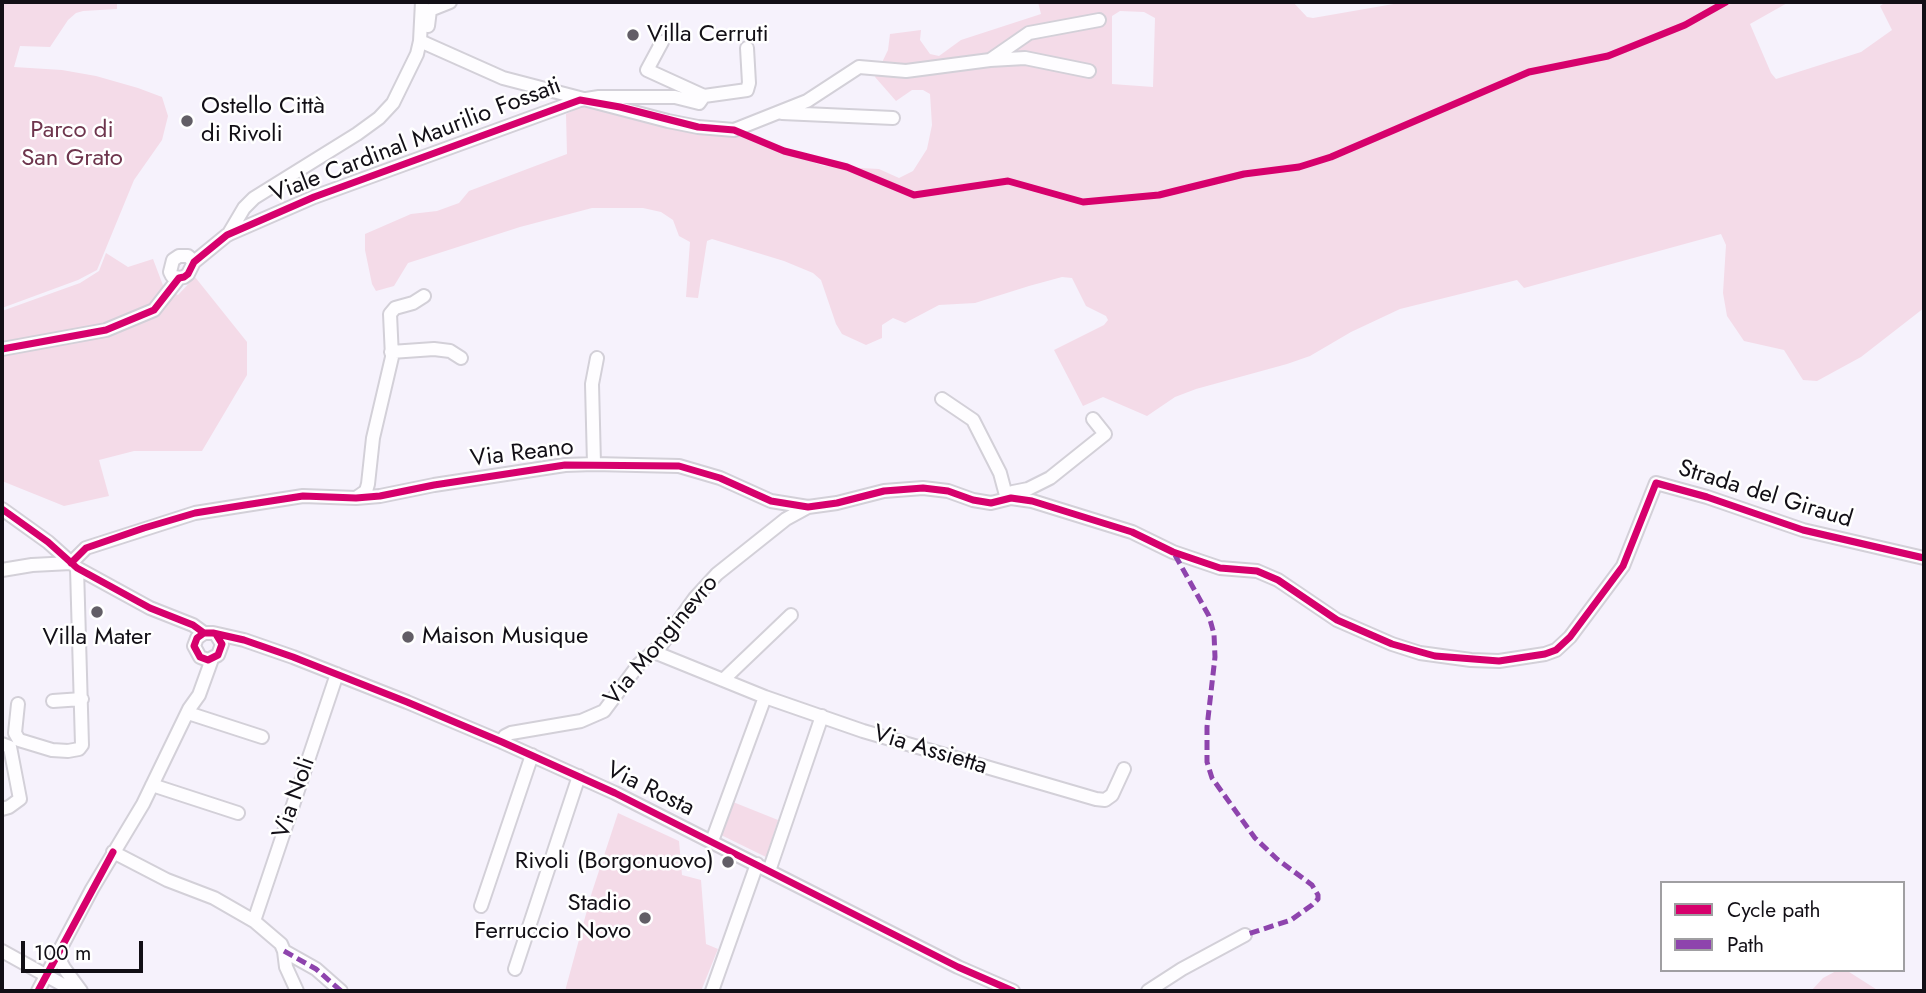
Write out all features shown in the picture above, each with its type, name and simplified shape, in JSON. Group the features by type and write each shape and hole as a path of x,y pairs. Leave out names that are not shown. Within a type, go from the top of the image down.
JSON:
{"street":[{"path":"194,262 188,256 179,256 173,260 170,272 179,278 188,274 194,262 228,235 244,208 254,198 379,118 393,103 420,41 422,2"},
{"path":"420,41 427,33 430,10 450,2"},
{"path":"990,60 1029,33 1099,20"},
{"path":"420,41 503,78 580,100 698,127 734,130 807,101 859,67 906,71 1025,58 1089,71"},
{"path":"662,42 647,70 704,96 747,90 747,48"},
{"path":"580,100 599,97 675,97 699,103 704,96"},
{"name":"Viale Cardinal Maurilio Fossati","path":"228,235 357,181 580,100"},
{"path":"777,113 893,118"},
{"path":"254,198 266,218"},
{"path":"2,349 106,330 154,310 179,278"},
{"path":"356,498 366,491 368,484 373,438 391,352 390,314 396,308 424,296"},
{"path":"391,352 434,349 450,351 461,358"},
{"name":"Via Reano","path":"594,464 592,384 597,358"},
{"path":"942,399 973,420 1000,472 1009,499"},
{"name":"Via Reano","path":"2,570 76,561 86,548 195,513 303,496 380,496 434,485 594,464 678,466 720,478 771,501 808,507 884,491 923,488 948,491 991,503 1009,499 1013,492 1028,489 1050,478 1105,434 1093,419"},
{"name":"Strada del Giraud","path":"1009,499 1032,501 1132,532 1173,552 1220,568 1257,571 1278,580 1336,620 1375,638 1420,653 1471,660 1499,661 1545,654 1556,650 1570,637 1623,566 1656,483 1717,500 1803,530 1924,558"},
{"name":"Via Monginevro","path":"502,742 505,736 511,733 597,716 609,705 639,664 662,644 695,598 717,575 778,525 808,507"},
{"path":"2,509 76,561 89,575 163,614 198,627 219,642 218,655 212,659 203,659 197,654"},
{"path":"18,704 16,737 52,750 68,751 79,749 82,745 76,561"},
{"path":"723,680 791,615"},
{"path":"189,711 190,696 197,674 195,642 204,633"},
{"name":"Via Rosta","path":"219,642 260,646 337,674 532,755 712,841 958,967 1013,991"},
{"name":"Via Assietta","path":"653,652 822,716 931,752 1096,799 1105,800 1112,795 1124,769"},
{"path":"38,991 152,785 199,695 212,659"},
{"name":"Via Noli","path":"254,921 337,674"},
{"path":"712,841 765,696"},
{"path":"53,701 82,699"},
{"path":"189,711 262,737"},
{"path":"769,871 822,716"},
{"path":"2,809 20,799 6,745"},
{"path":"481,906 532,755"},
{"path":"515,969 579,776"},
{"path":"152,785 238,813"},
{"path":"113,852 167,880 214,898 254,921 281,944 286,967 297,991"},
{"path":"712,991 757,864"},
{"path":"1148,991 1245,935"},
{"path":"2,951 74,991"},
{"path":"284,951 316,969 341,991"},
{"path":"57,955 81,991"}],"green space":[{"name":"Parco di San Grato","path":"2,2 117,2 117,9 76,13 68,20 50,47 20,46 14,67 62,70 138,88 162,97 168,116 162,140 134,180 97,270 78,280 2,308"},
{"path":"1038,2 1293,2 1307,17 1313,18 1405,2 1789,2 1750,24 1776,79 1861,52 1892,30 1880,6 1886,2 1924,2 1924,308 1861,357 1817,381 1803,380 1784,350 1744,341 1727,316 1723,293 1726,245 1721,234 1524,288 1517,280 1400,309 1351,332 1310,356 1196,389 1175,397 1147,416 1103,397 1083,406 1054,350 1104,325 1108,320 1106,316 1086,306 1072,278 1062,277 975,303 939,305 905,323 893,318 882,325 882,338 866,345 842,334 821,280 813,273 784,261 712,239 707,241 698,298 686,297 690,242 679,236 673,220 661,212 643,208 592,208 520,227 408,263 394,286 376,291 372,284 365,250 365,234 411,214 437,211 459,203 469,191 567,154 566,114 581,107 595,107 731,133 824,166 879,169 899,178 913,171 927,149 932,125 930,94 923,90 912,90 896,101 875,77 888,50 890,34 921,30 920,40 930,54 939,56 961,40 1041,14","holes":["1120,11 1144,12 1155,18 1153,87 1112,84 1112,16"]},
{"path":"106,253 128,267 153,259 164,288 178,295 195,277 247,342 247,375 202,451 134,451 99,460 109,496 64,506 2,481 2,311 80,283 99,271"},
{"path":"733,802 778,820 766,857 719,834"},
{"name":"Stadio Ferruccio Novo","path":"618,813 679,841 682,875 701,880 706,944 718,949 701,991 565,991 592,892"},
{"path":"1834,972 1849,972 1879,991 1811,991 1823,978"}],"marked path":[{"path":"1175,555 1209,616 1214,634 1215,657 1207,727 1207,762 1212,778 1255,838 1277,859 1312,885 1318,895 1312,905 1291,920 1245,935"},
{"path":"284,951 316,969 341,991"}],"cycle path":[{"path":"2,349 106,330 154,310 179,278 188,274 194,262 227,235 314,197 580,100 698,127 734,130 784,151 847,167 914,195 1008,181 1083,202 1159,195 1244,174 1299,167 1331,157 1529,72 1608,56 1685,25 1726,2"},
{"path":"71,563 86,548 144,528 195,513 245,505 303,496 380,496 565,465 679,466 720,478 771,501 808,507 884,491 923,488 948,491 991,503 1011,498 1032,501 1132,532 1173,552 1220,568 1257,571 1278,580 1337,620 1392,644 1435,656 1499,661 1545,654 1556,650 1570,637 1623,566 1656,483 1707,497 1803,530 1924,558"},
{"path":"2,509 48,542 77,568 150,608 193,625 204,633"},
{"path":"217,636 222,644 218,655 208,660 200,657 194,646 197,638 204,633 213,633 244,640 293,657 407,702 615,793 958,967 1013,991"},
{"path":"38,991 113,852"}],"place":[{"name":"Villa Cerruti","path":"633,35"},
{"name":"Ostello Città di Rivoli","path":"187,121"},
{"name":"Villa Mater","path":"97,612"},
{"name":"Maison Musique","path":"408,637"},
{"name":"Rivoli (Borgonuovo)","path":"728,862"},
{"name":"Stadio Ferruccio Novo","path":"645,918"}]}
